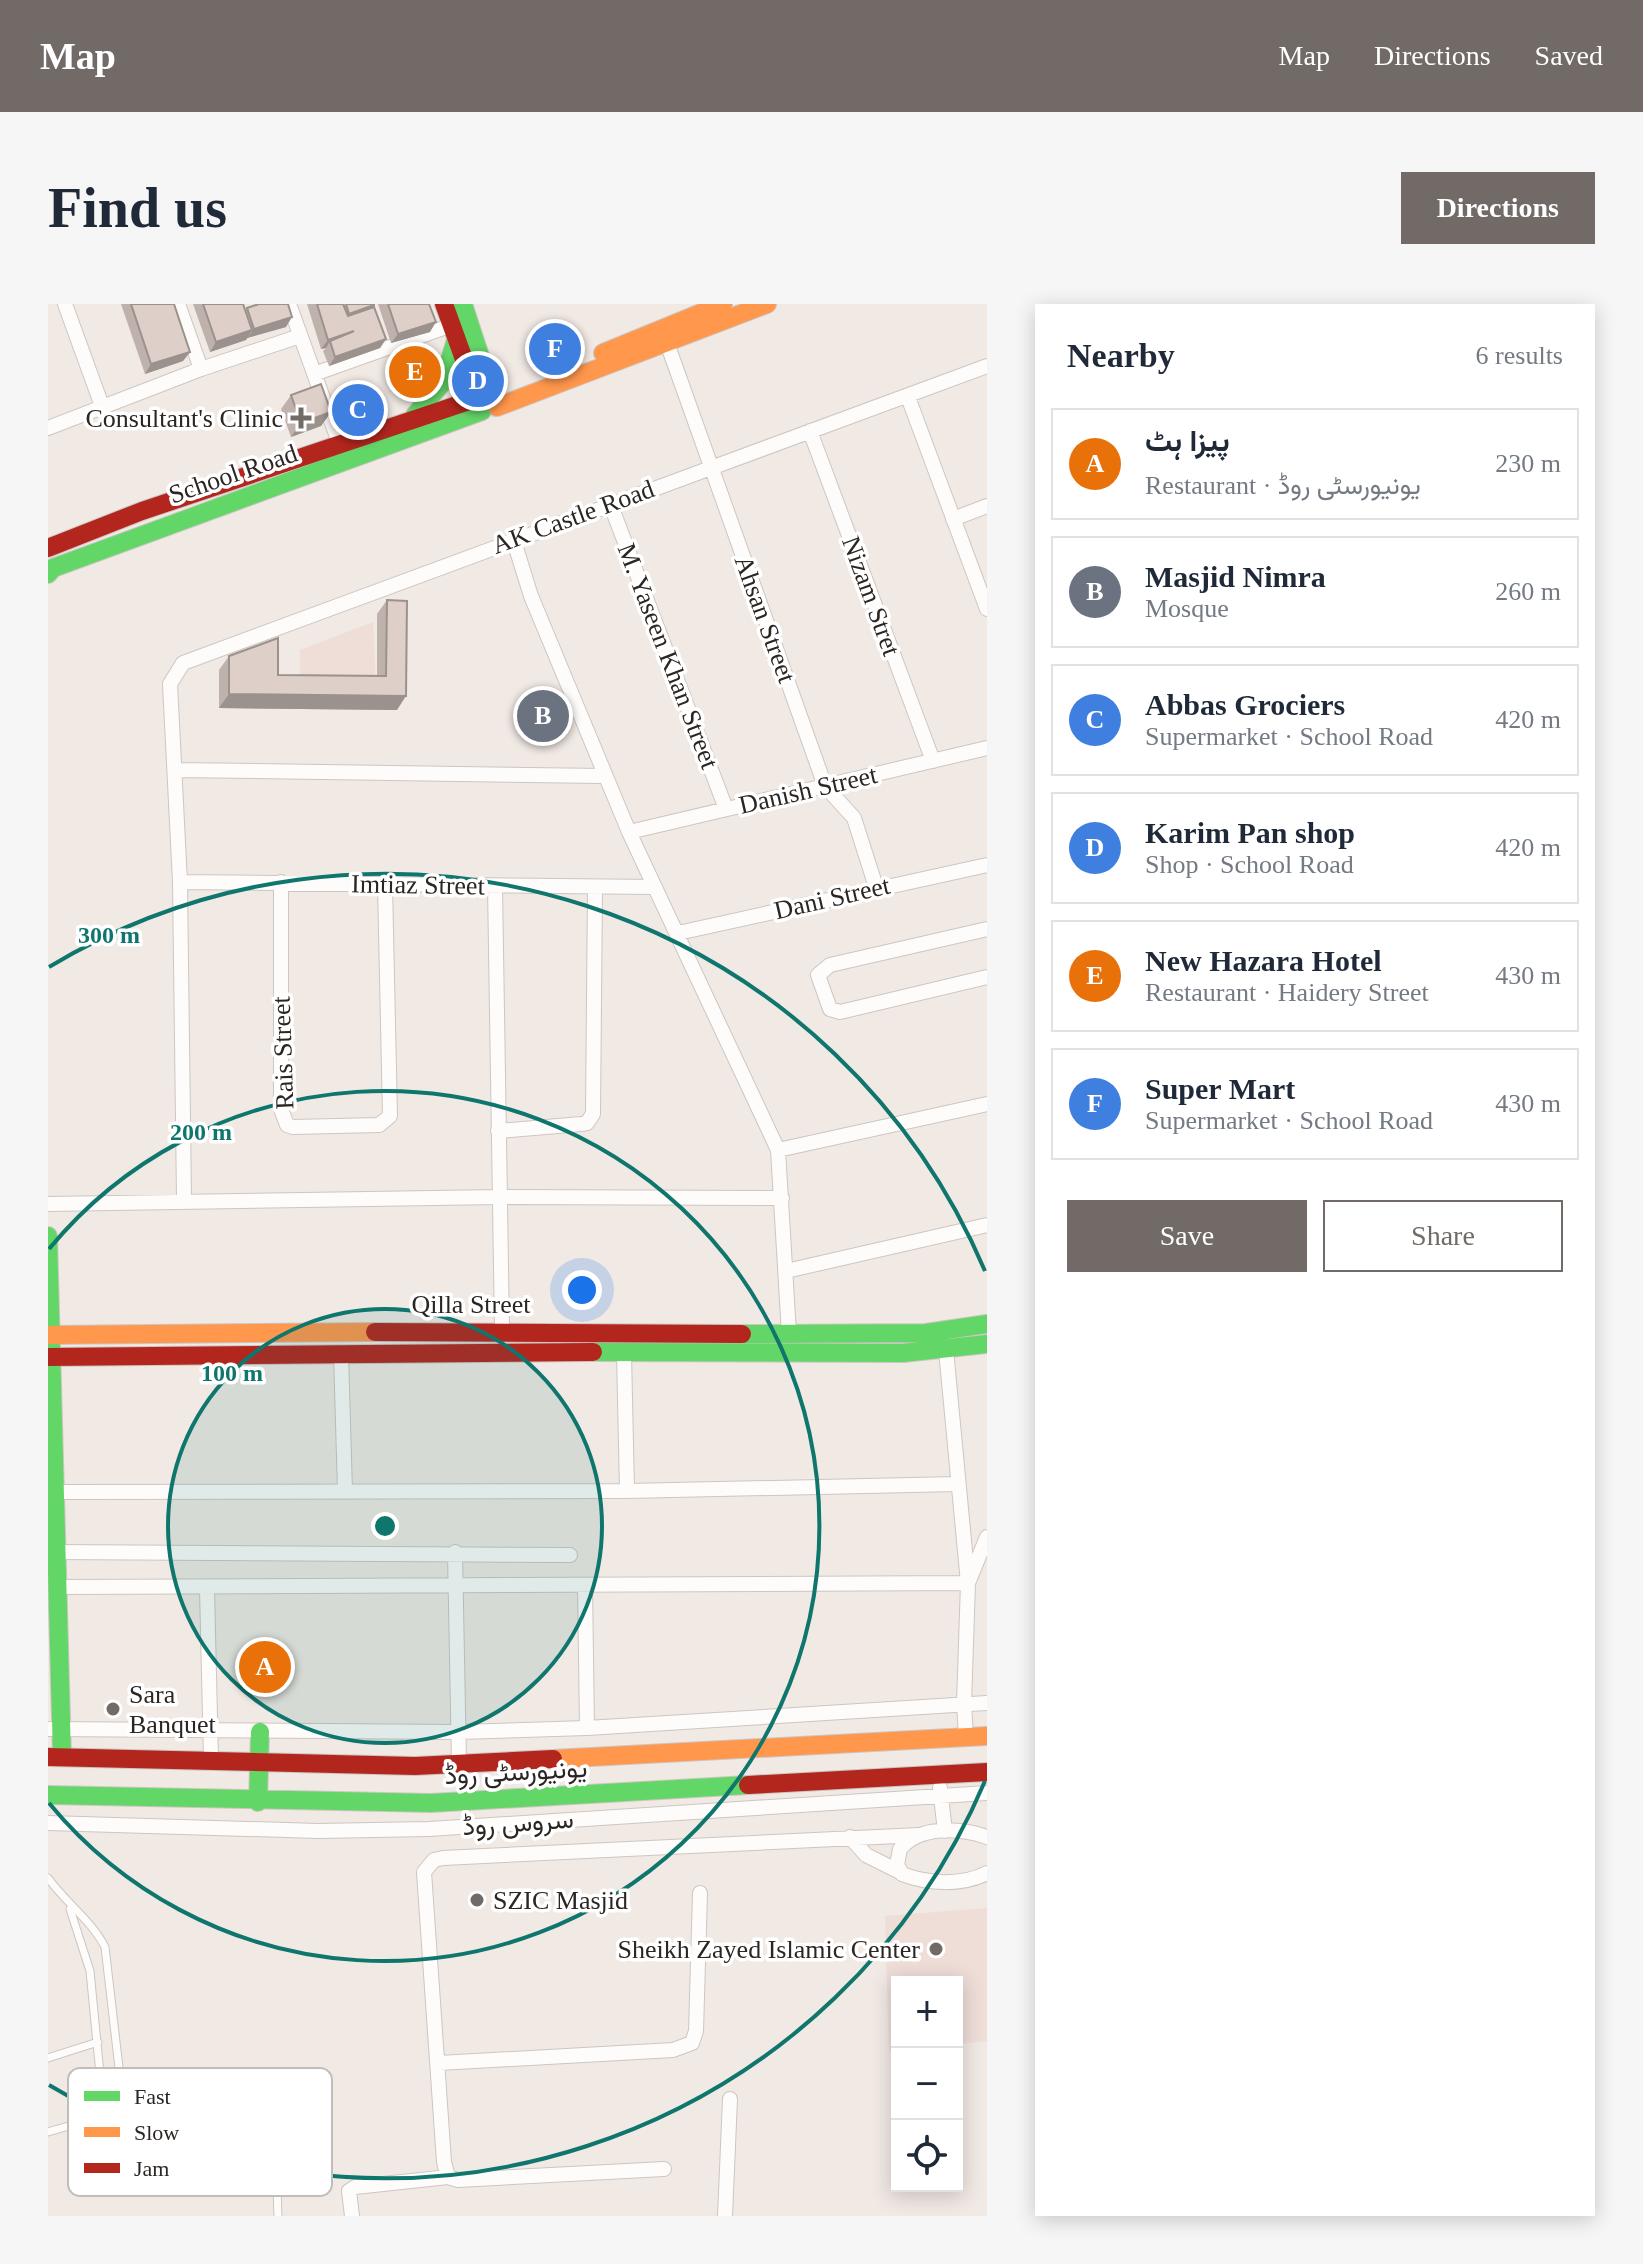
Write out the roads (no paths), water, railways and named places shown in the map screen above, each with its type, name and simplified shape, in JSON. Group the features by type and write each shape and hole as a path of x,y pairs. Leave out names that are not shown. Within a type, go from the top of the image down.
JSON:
{"street":[{"path":"65,304 102,406"},
{"path":"178,304 201,369"},
{"path":"289,304 340,445"},
{"path":"444,304 454,332 489,401"},
{"path":"463,304 489,401"},
{"name":"School Road","path":"48,574 53,568 147,532 388,448 489,401 723,304"},
{"name":"School Road","path":"48,548 142,511 409,420 489,401 667,343 767,304"},
{"path":"314,374 383,340 454,332"},
{"path":"409,420 428,405 443,385 452,363 454,332"},
{"path":"48,428 201,369 300,336"},
{"name":"Ahsan Street","path":"667,343 825,786 854,818 876,887"},
{"name":"AK Castle Road","path":"176,770 170,684 183,663 196,656 987,366"},
{"path":"908,397 987,609"},
{"path":"381,430 388,448"},
{"name":"Nizam Stret","path":"810,431 933,761"},
{"name":"M. Yaseen Khan Street","path":"610,503 726,809"},
{"path":"953,519 987,506"},
{"path":"513,538 531,596 629,832 778,1150 789,1334"},
{"name":"Danish Street","path":"629,832 987,748"},
{"path":"184,1200 176,770 605,776"},
{"name":"Dani Street","path":"678,933 987,865"},
{"name":"Imtiaz Street","path":"180,882 655,887"},
{"name":"Rais Street","path":"281,882 281,1109 287,1125 293,1127 379,1125 390,1116 385,885"},
{"path":"495,886 502,1330"},
{"path":"498,1131 587,1123 593,1114 595,887"},
{"path":"987,929 830,965 818,975 830,1009 840,1012 987,977"},
{"path":"778,1150 987,1104"},
{"path":"48,1204 499,1197 782,1198"},
{"path":"786,1271 987,1225"},
{"path":"48,1236 56,1492 52,1552 59,1587 55,1757"},
{"name":"Qilla Street","path":"50,1335 502,1330 926,1333 987,1324"},
{"name":"Qilla Street","path":"50,1357 946,1350 987,1344"},
{"path":"946,1350 968,1583 964,1704 966,1737"},
{"path":"341,1353 345,1492"},
{"path":"624,1353 627,1491"},
{"path":"56,1492 627,1491 958,1484"},
{"path":"968,1583 987,1537"},
{"path":"52,1552 570,1555"},
{"path":"455,1552 459,1764"},
{"path":"59,1587 207,1589 968,1583"},
{"path":"585,1586 587,1728"},
{"path":"207,1589 211,1760"},
{"path":"55,1729 458,1732 587,1728 987,1703"},
{"path":"257,1829 260,1732"},
{"name":"یونیورسٹی روڈ","path":"55,1757 459,1764 987,1736"},
{"name":"یونیورسٹی روڈ","path":"48,1795 258,1802 431,1803 987,1772"},
{"path":"939,1775 945,1831"},
{"name":"سروس روڈ","path":"48,1823 257,1829 429,1829 987,1793"},
{"path":"448,2177 444,2162 424,1872 434,1860 919,1835 945,1831 987,1837"},
{"path":"898,1871 900,1849 919,1835"},
{"path":"850,1837 876,1862 933,1882 966,1880 987,1873"},
{"path":"439,2063 673,2050 692,2043 696,2031 700,1893"},
{"path":"725,2216 730,2099"},
{"path":"352,2216 349,2191 355,2187 448,2177 458,2180 664,2169"}],"lane":[{"path":"48,1878 70,1907 95,1927 105,1947 117,2068"},
{"path":"70,1907 86,1951 100,2068"},
{"path":"48,2058 98,2042"},
{"path":"48,2132 68,2126"},
{"path":"276,2196 278,2216"}],"place":[{"name":"Super Mart","path":"555,349"},
{"name":"New Hazara Hotel","path":"415,372"},
{"name":"Karim Pan shop","path":"478,381"},
{"name":"Abbas Grociers","path":"358,410"},
{"name":"Consultant's Clinic","path":"301,418"},
{"name":"Masjid Nimra","path":"543,716"},
{"name":"پیزا ہٹ","path":"265,1667"},
{"name":"Sara Banquet","path":"113,1709"},
{"name":"SZIC Masjid","path":"477,1900"},
{"name":"Sheikh Zayed Islamic Center","path":"936,1949"}]}
